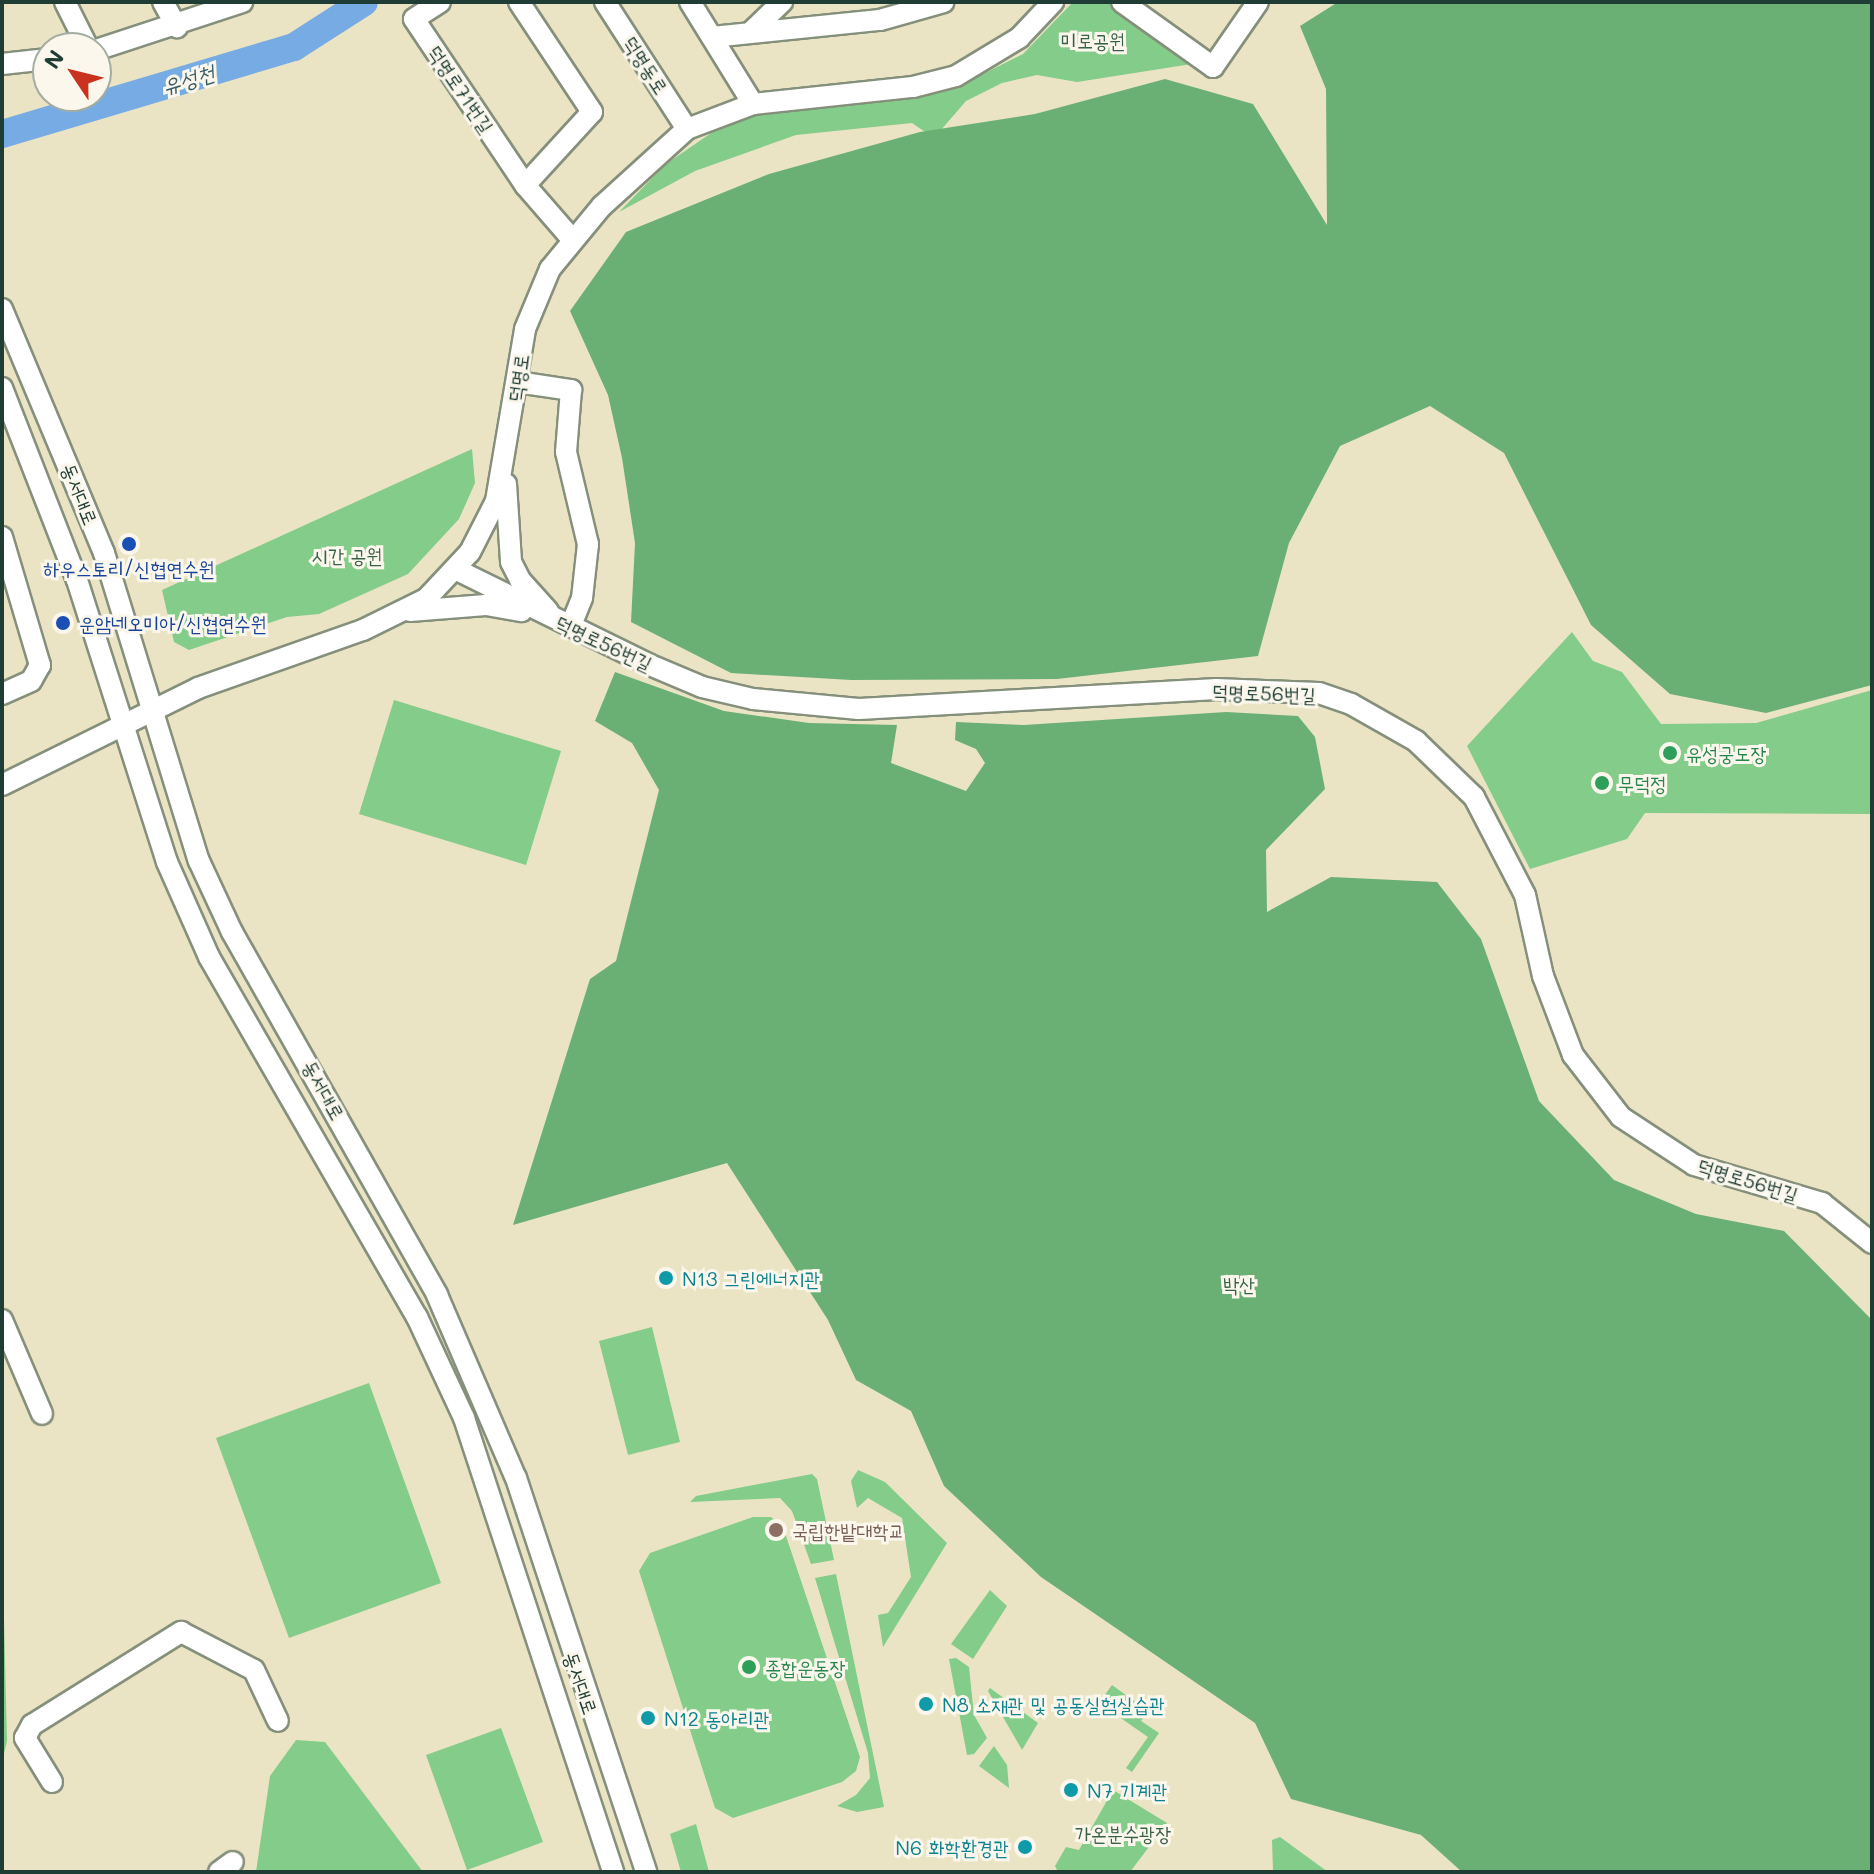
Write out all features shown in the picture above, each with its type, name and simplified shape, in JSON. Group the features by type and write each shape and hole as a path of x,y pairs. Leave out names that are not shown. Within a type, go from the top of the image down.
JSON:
{"street":[{"path":"65,2 80,32"},
{"path":"163,2 177,27"},
{"path":"112,45 177,27 242,2"},
{"name":"덕명로71번길","path":"440,2 414,19 525,185 571,238"},
{"path":"519,2 592,112 525,185"},
{"name":"덕명동로","path":"605,2 687,129"},
{"path":"690,2 753,104"},
{"path":"750,33 782,2"},
{"path":"712,37 880,20 944,2"},
{"name":"덕명로","path":"2,785 198,688 408,611 455,569 484,528 505,470 517,382 535,298 571,238 687,129 753,104 913,87 956,76 1019,38 1053,2"},
{"path":"1135,6 1213,67 1258,2"},
{"path":"2,64 32,61"},
{"name":"동서대로","path":"2,309 104,553 180,809 232,932 437,1295 516,1478 646,1872"},
{"path":"517,382 571,390 566,452 588,544 582,598 565,625"},
{"name":"동서대로","path":"4,396 77,580 167,862 209,957 409,1303 464,1418 613,1872"},
{"path":"505,470 511,562 526,587 565,625"},
{"path":"2,537 40,665 31,681 2,694"},
{"name":"덕명로56번길","path":"455,569 565,625 702,687 812,707 1024,703 1216,689 1319,693 1351,704 1416,741 1474,797 1525,895 1543,976 1573,1055 1621,1117 1694,1165 1822,1203 1872,1243"},
{"path":"408,611 486,605 565,625"},
{"path":"2,1320 42,1414"},
{"path":"52,1782 25,1738 32,1725 181,1632 254,1670 278,1721"}],"green space":[{"name":"미로공원","path":"1073,2 1109,2 1198,63 1077,82 1037,75 1002,83 966,101 934,138 912,123 796,135 695,171 619,212 666,164 720,127 757,115 953,89 1023,54"},
{"path":"1338,2 1872,2 1872,685 1766,713 1670,694 1591,625 1504,453 1430,406 1340,446 1289,543 1258,656 1057,679 851,680 731,673 631,622 635,543 622,458 608,395 570,311 626,232 769,174 920,132 1035,114 1165,79 1253,104 1327,225 1326,89 1300,26"},
{"name":"시간 공원","path":"472,449 475,483 459,519 408,574 319,614 287,617 189,650 174,642 162,590"},
{"name":"유성궁도장","path":"1572,632 1593,661 1622,672 1661,724 1756,723 1872,690 1872,814 1645,813 1627,839 1530,869 1467,746"},
{"name":"박산","path":"615,672 724,711 809,723 897,725 891,763 966,791 985,763 976,749 955,740 956,722 1024,725 1226,712 1298,716 1315,737 1325,789 1266,850 1267,912 1331,877 1437,882 1481,939 1539,1101 1614,1180 1696,1214 1784,1231 1872,1320 1872,1872 1462,1872 1421,1835 1291,1799 1255,1723 1041,1577 944,1486 911,1411 856,1380 828,1320 727,1163 513,1225 590,979 616,961 659,790 632,743 595,721"},
{"path":"394,700 561,751 526,865 359,814"},
{"path":"652,1327 680,1442 628,1455 599,1341"},
{"path":"369,1383 441,1583 289,1638 216,1438"},
{"path":"858,1470 885,1482 947,1543 883,1647 878,1615 888,1613 911,1577 902,1518 868,1498 857,1508 851,1481"},
{"path":"812,1474 817,1479 834,1560 811,1564 792,1511 780,1498 690,1502 696,1496"},
{"name":"종합운동장","path":"753,1517 771,1517 783,1527 860,1757 856,1771 842,1782 733,1818 715,1808 639,1571 650,1553"},
{"path":"2,1536 7,1741 2,1762"},
{"path":"836,1574 884,1807 857,1812 837,1806 856,1795 870,1778 868,1753 815,1578"},
{"path":"990,1590 1007,1606 973,1659 951,1644"},
{"path":"956,1658 969,1667 974,1715 987,1738 974,1754 967,1755 949,1659"},
{"path":"1112,1685 1148,1711 1141,1721 1159,1733 1132,1772 1126,1768 1148,1737 1099,1703"},
{"path":"990,1688 1038,1723 1022,1750 988,1691"},
{"path":"501,1728 543,1842 467,1870 426,1755"},
{"path":"296,1740 325,1742 423,1872 256,1872 270,1776"},
{"path":"994,1746 1007,1765 1009,1788 979,1766"},
{"name":"가온분수광장","path":"1113,1790 1167,1823 1130,1872 1058,1872 1055,1866 1066,1847 1079,1850"},
{"path":"696,1824 709,1872 681,1872 670,1834"},
{"path":"1280,1837 1328,1872 1273,1872 1272,1840"}],"waterway":[{"name":"유성천","path":"2,134 294,47 364,2"}],"place":[{"name":"하우스토리/신협연수원","path":"129,544"},
{"name":"운암네오미아/신협연수원","path":"63,623"},
{"name":"유성궁도장","path":"1670,753"},
{"name":"무덕정","path":"1602,783"},
{"name":"N13 그린에너지관","path":"666,1278"},
{"name":"국립한밭대학교","path":"776,1530"},
{"name":"종합운동장","path":"749,1667"},
{"name":"N8 소재관 및 공동실험실습관","path":"926,1704"},
{"name":"N12 동아리관","path":"648,1718"},
{"name":"N7 기계관","path":"1071,1790"},
{"name":"N6 화학환경관","path":"1025,1847"}]}
